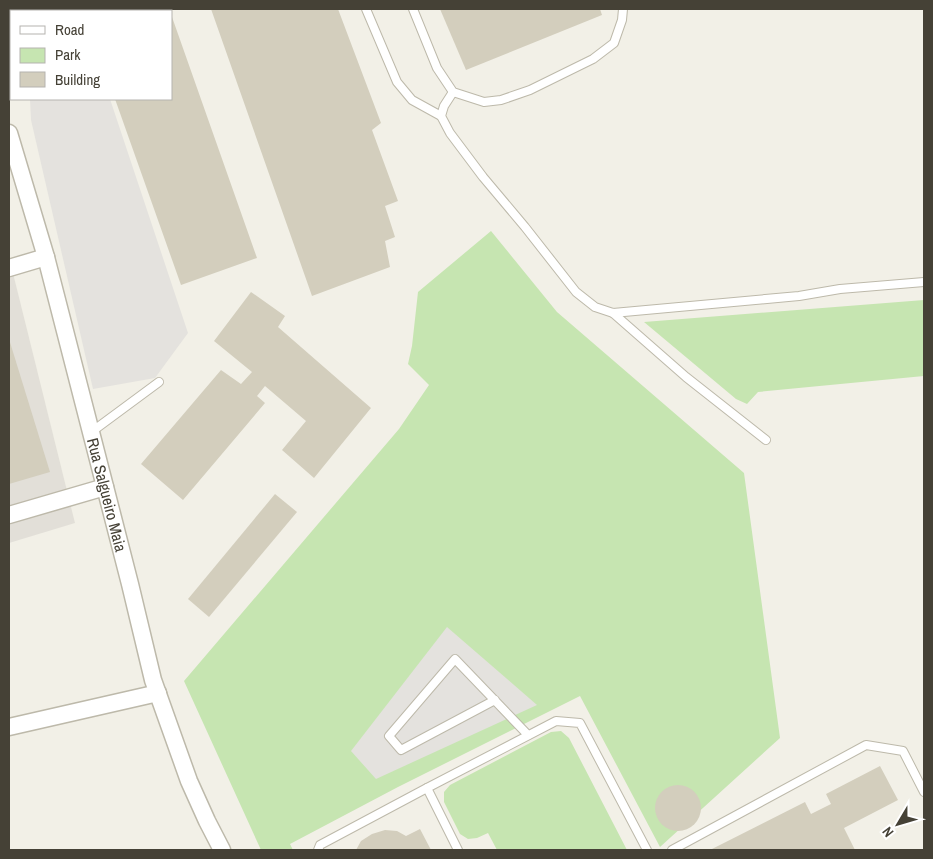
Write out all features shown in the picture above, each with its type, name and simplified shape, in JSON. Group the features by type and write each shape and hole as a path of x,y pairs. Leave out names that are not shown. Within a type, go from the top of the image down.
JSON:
{"street":[{"name":"Rua Salgueiro Maia","path":"9,133 46,257 153,680 189,781 222,850"},
{"path":"9,268 46,257"},
{"path":"9,515 105,487"},
{"path":"9,727 158,693"}],"lane":[{"path":"366,9 398,82 412,100 441,116 450,133 483,177 576,292 595,307 614,313 924,282"},
{"path":"413,9 438,68 453,92 484,102 501,100 530,90 593,59 614,43 622,20 623,9"},
{"path":"441,116 444,106 453,92"},
{"path":"614,313 686,377 766,440"},
{"path":"90,432 159,382"},
{"path":"495,700 401,750 389,736 455,659 495,700 528,735"},
{"path":"318,850 320,845 556,721 580,723 647,850"},
{"path":"672,850 866,746 903,751 924,792"},
{"path":"427,788 458,850"}],"shaded area":[{"path":"30,100 110,100 188,333 155,378 93,389 31,120"},
{"path":"9,257 75,523 9,543"},
{"path":"447,627 537,705 376,779 351,751"}],"green space":[{"path":"491,231 557,312 744,473 780,738 660,847 580,696 398,787 290,844 293,850 261,850 184,681 399,429 429,385 408,364 418,292"},
{"path":"924,300 924,376 758,392 747,404 736,399 644,322"},
{"path":"561,731 569,738 627,850 497,850 488,833 477,838 468,839 460,834 444,802 444,792 450,785 551,732"}],"building":[{"path":"83,9 169,9 169,10"},
{"path":"211,9 338,9 381,123 372,130 398,201 385,206 395,237 385,241 390,267 312,296"},
{"path":"440,9 600,9 602,15 466,70"},
{"path":"172,17 257,258 181,285 115,100 172,100"},
{"path":"251,292 285,316 278,327 371,408 314,478 282,450 306,421 265,386 257,396 265,403 183,500 141,464 221,370 241,384 252,372 214,341"},
{"path":"9,339 50,472 9,484"},
{"path":"275,494 297,512 209,617 188,599"},
{"path":"880,766 898,800 844,828 855,850 710,850 805,802 811,814 831,804 826,794"},
{"path":"678,785 691,789 697,795 701,808 697,821 691,827 678,831 665,827 659,821 655,808 659,795 665,789"},
{"path":"420,829 431,850 356,850 361,841 372,834 385,830 397,831 406,836"}]}
